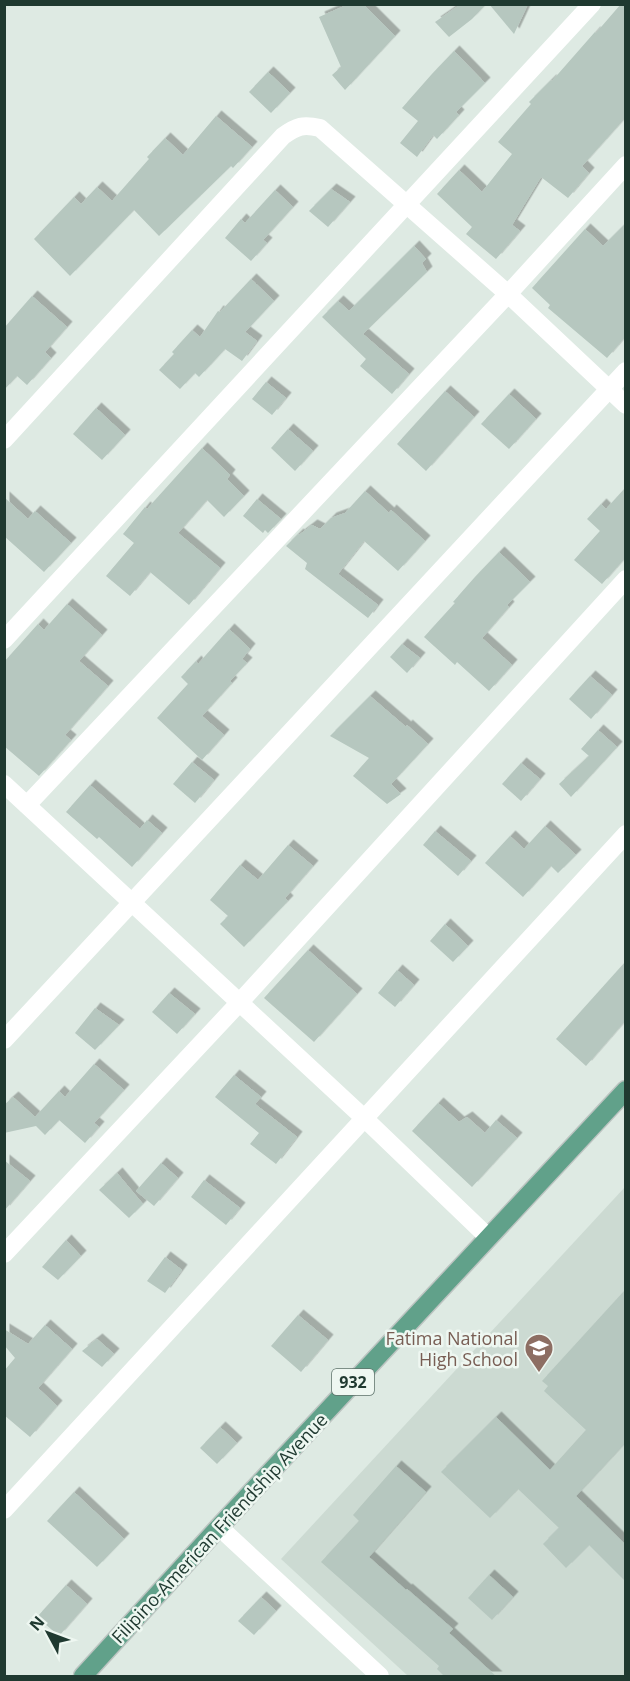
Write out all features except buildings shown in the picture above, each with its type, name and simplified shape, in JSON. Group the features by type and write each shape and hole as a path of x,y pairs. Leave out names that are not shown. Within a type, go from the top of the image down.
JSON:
{"main road":[{"name":"Filipino-American Friendship Avenue","path":"83,1677 219,1527 626,1089"}],"street":[{"path":"4,640 592,4"},
{"path":"4,440 283,136 294,128 307,125 320,128 508,294 626,405"},
{"path":"27,805 508,294 626,165"},
{"path":"8,1028 131,902 626,371"},
{"path":"4,1254 240,1002 626,579"},
{"path":"4,784 364,1118 488,1237"},
{"path":"4,1510 626,834"},
{"path":"219,1527 380,1677"}],"shaded area":[{"name":"Fatima National High School","path":"625,1187 625,1676 408,1676 281,1559"}],"place":[{"name":"Fatima National High School","path":"539,1374"}]}
